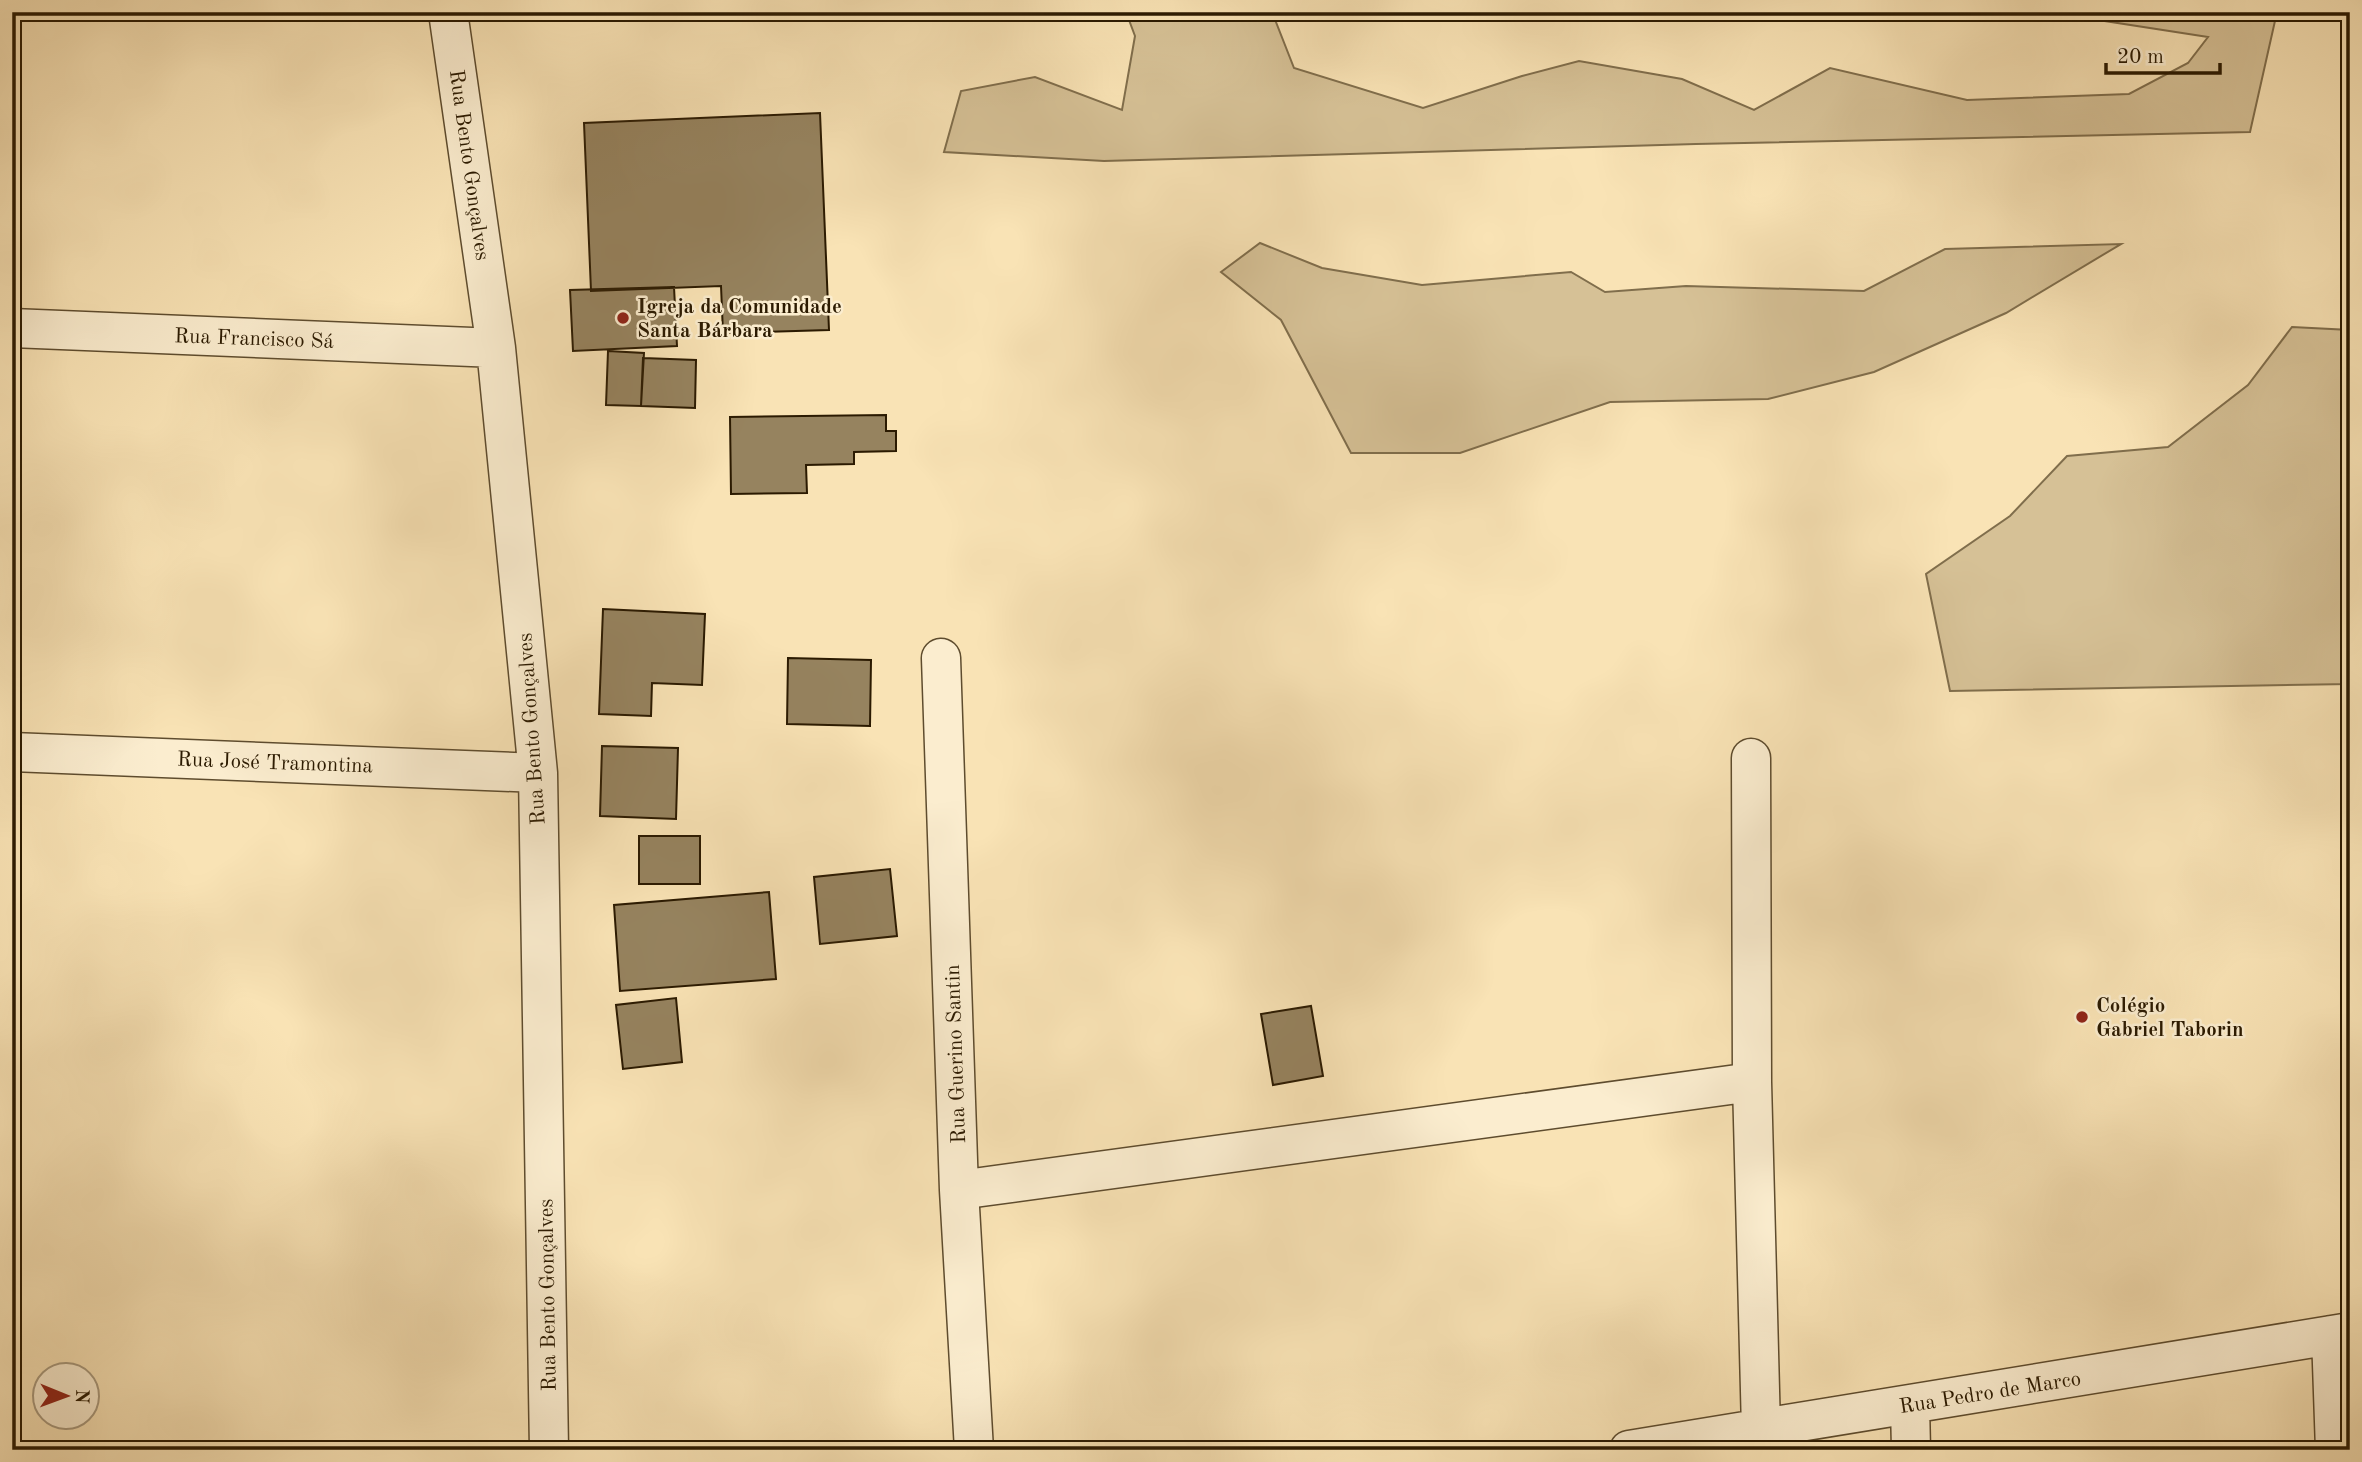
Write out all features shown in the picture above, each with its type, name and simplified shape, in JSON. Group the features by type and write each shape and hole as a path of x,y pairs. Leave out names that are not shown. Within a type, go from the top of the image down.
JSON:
{"street":[{"name":"Rua Bento Gonçalves","path":"448,12 496,348 538,773 550,1450"},
{"name":"Rua Francisco Sá","path":"12,328 496,348"},
{"name":"Rua Guerino Santin","path":"941,658 959,1190 974,1450"},
{"name":"Rua José Tramontina","path":"12,752 538,773"},
{"path":"1751,758 1752,1082 1761,1429"},
{"path":"959,1190 1752,1082"},
{"path":"2335,1450 2340,1334"},
{"name":"Rua Pedro de Marco","path":"1629,1450 2340,1334"},
{"path":"1910,1405 1911,1450"}],"shaded area":[{"path":"1126,12 1272,12 1294,68 1423,108 1579,61 1682,79 1754,110 1830,68 1967,100 2129,94 2188,63 2208,37 2079,17 2076,12 2277,12 2250,132 1104,161 944,152 961,91 1035,77 1122,110 1135,36"},
{"path":"1260,243 1322,268 1422,285 1571,272 1605,292 1686,286 1864,291 1945,249 2121,244 2006,313 1874,372 1768,399 1610,402 1460,453 1351,453 1281,320 1221,272"},
{"path":"2292,327 2350,330 2350,684 1950,691 1926,574 2010,516 2067,456 2168,447 2248,385"}],"building":[{"path":"820,113 829,330 723,333 721,286 591,291 584,123"},
{"name":"Igreja da Comunidade Santa Bárbara","path":"674,287 677,346 573,351 570,290"},
{"path":"608,351 644,353 641,406 606,405"},
{"path":"643,358 696,360 695,408 641,406"},
{"path":"886,415 886,431 896,431 896,451 854,452 854,464 806,465 807,493 731,494 730,417"},
{"path":"603,609 705,614 702,685 652,683 651,716 599,714"},
{"path":"788,658 871,660 870,726 787,724"},
{"path":"602,746 678,748 676,819 600,816"},
{"path":"639,836 700,836 700,884 639,884"},
{"path":"890,869 897,936 820,944 814,877"},
{"path":"769,892 776,979 620,991 614,905"},
{"path":"676,998 682,1062 623,1069 616,1005"},
{"path":"1311,1006 1323,1076 1273,1085 1261,1014"}],"place":[{"name":"Igreja da Comunidade Santa Bárbara","path":"623,318"},
{"name":"Colégio Gabriel Taborin","path":"2082,1017"}]}
